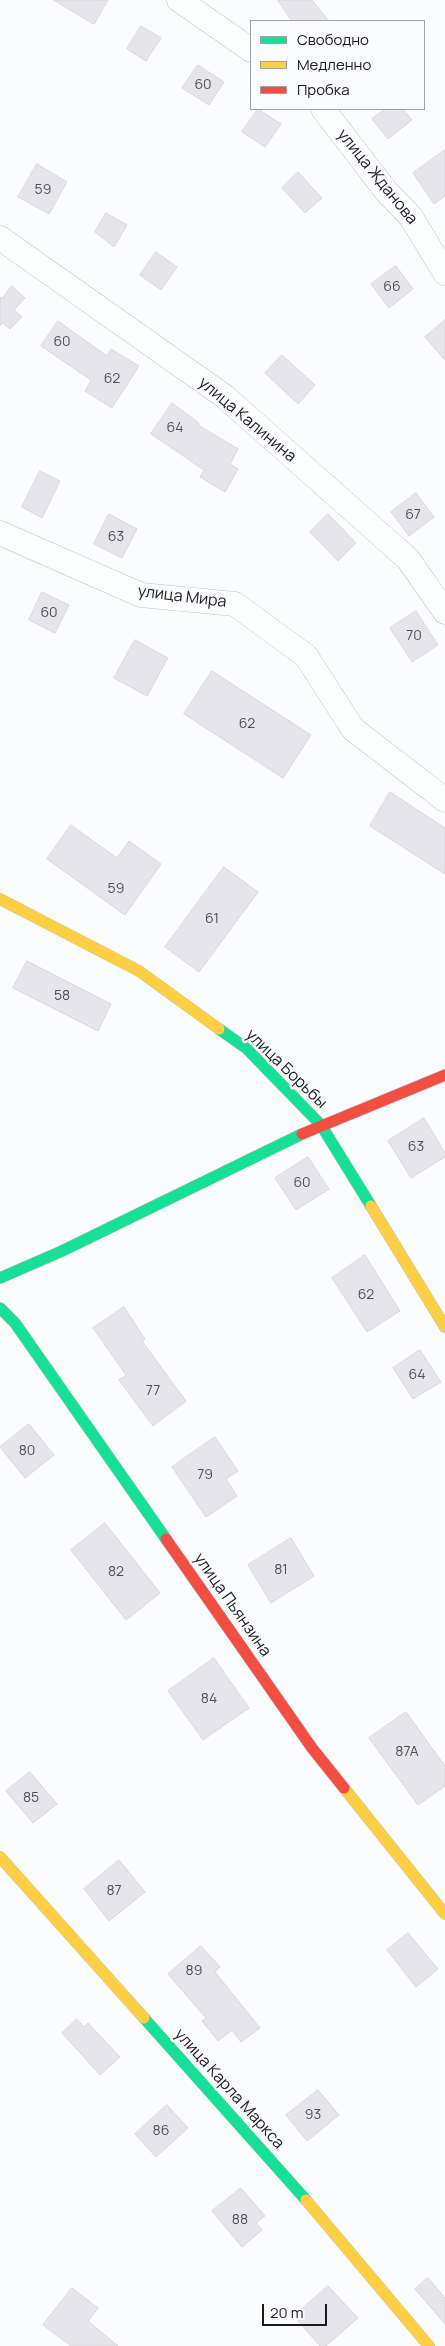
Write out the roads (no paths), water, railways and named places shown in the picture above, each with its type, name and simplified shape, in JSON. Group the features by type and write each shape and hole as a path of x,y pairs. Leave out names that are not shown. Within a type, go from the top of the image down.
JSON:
{"street":[{"path":"179,0 250,49"},
{"name":"улица Жданова","path":"324,110 386,191 411,217 445,273"},
{"name":"улица Калинина","path":"0,238 224,396 408,559 445,612"},
{"name":"улица Мира","path":"0,533 140,596 235,604 306,656 353,729 445,800"},
{"name":"улица Борьбы","path":"0,899 139,970 246,1048 321,1125 445,1327"},
{"path":"0,1278 62,1251 321,1125 445,1075"},
{"name":"улица Пьянзина","path":"0,1308 15,1323 312,1748 445,1914"},
{"name":"улица Карла Маркса","path":"0,1857 307,2201 429,2346"}]}
